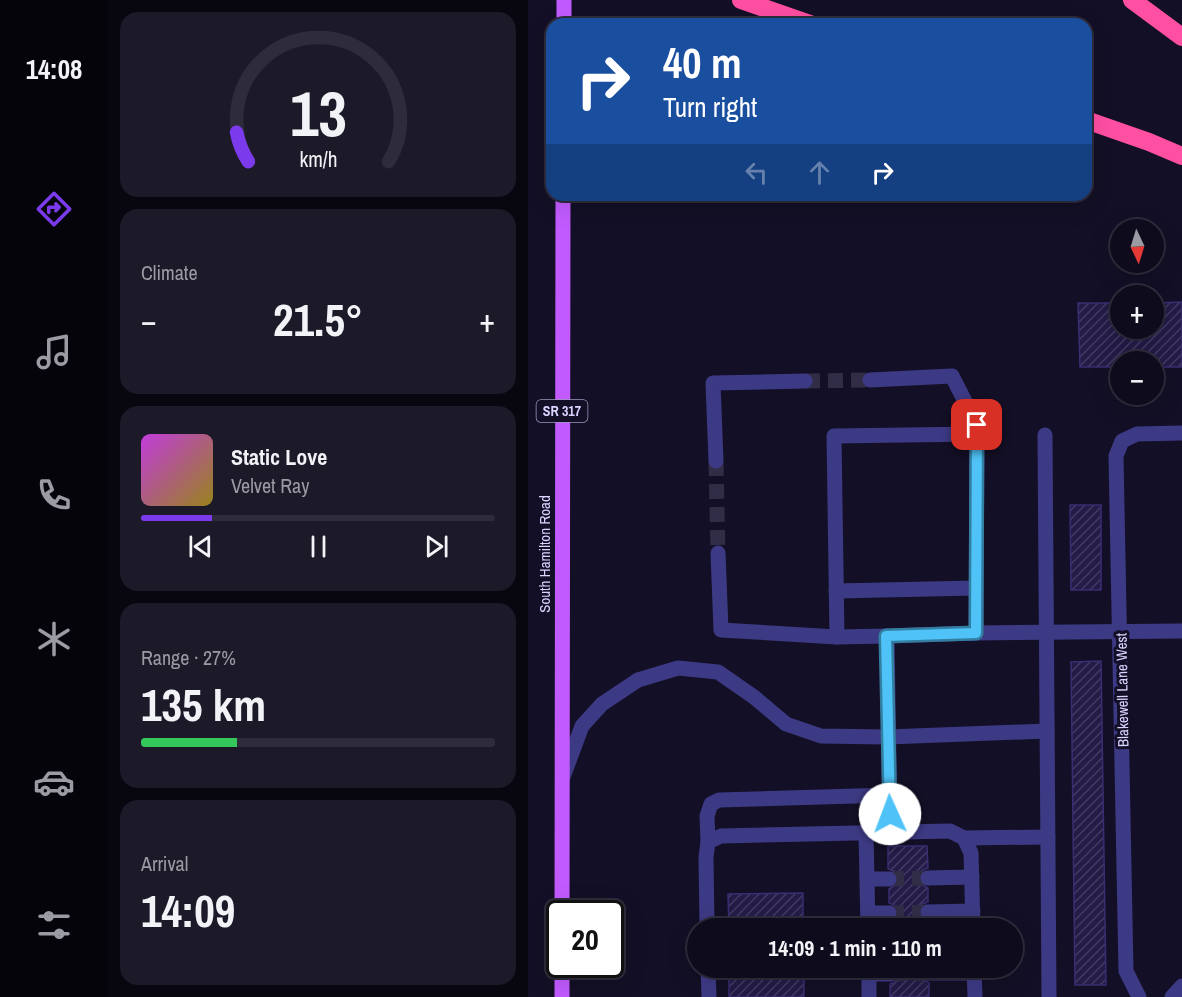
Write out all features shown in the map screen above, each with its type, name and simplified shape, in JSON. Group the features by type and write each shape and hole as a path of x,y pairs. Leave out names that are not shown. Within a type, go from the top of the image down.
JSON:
{"highway":[{"path":"741,0 793,18"},
{"path":"1132,0 1182,37"},
{"path":"1092,122 1182,156"}],"main road":[{"path":"564,0 564,18"},
{"name":"South Hamilton Road","path":"562,900 563,201"},
{"path":"562,978 562,997"}],"lane":[{"path":"870,380 952,376 969,405 977,425 976,633"},
{"path":"716,460 713,383 805,381"},
{"name":"Blakewell Lane West","path":"1139,997 1126,971 1116,456 1122,441 1137,434 1182,433"},
{"path":"837,638 834,436 977,434"},
{"path":"1045,435 1049,997"},
{"path":"718,553 721,630 837,638 976,633 1182,631"},
{"path":"837,591 976,588"},
{"path":"886,636 890,832"},
{"path":"562,777 582,726 602,704 638,680 678,668 718,672 754,696 786,724 821,736 887,737 1047,731"},
{"path":"707,918 707,816 711,804 719,800 889,795"},
{"path":"708,842 721,836 866,832 950,831 964,838 1048,837"},
{"path":"866,832 868,918"},
{"path":"964,838 971,853 973,918"},
{"path":"928,878 972,877"},
{"path":"867,879 889,879"},
{"path":"928,912 973,911"},
{"path":"876,918 889,913"},
{"path":"708,978 709,997"},
{"path":"869,978 869,997"},
{"path":"974,978 975,997"},
{"path":"1172,997 1182,986"}],"building":[{"path":"1182,302 1182,367 1164,367 1164,351 1110,351 1110,367 1080,367 1078,303 1110,303 1110,339 1164,339 1164,303"},
{"path":"1070,505 1101,505 1101,590 1071,590"},
{"path":"1101,661 1106,985 1075,985 1071,662"},
{"path":"888,846 927,846 928,868 922,870 918,878 920,884 928,888 928,902 922,904 918,912 920,918 897,918 899,912 894,905 889,903 889,889 897,884 899,878 894,871 888,869"},
{"path":"803,893 803,918 729,918 728,894"},
{"path":"729,978 804,978 804,997 729,997"},
{"path":"898,978 922,978 929,983 929,997 890,997 890,984"}],"tunnel":[{"path":"805,381 870,380"},
{"path":"716,461 718,553"},
{"path":"889,879 928,878"},
{"path":"889,913 928,912"}],"route":[{"path":"890,814 886,636 976,633 977,425"}]}
